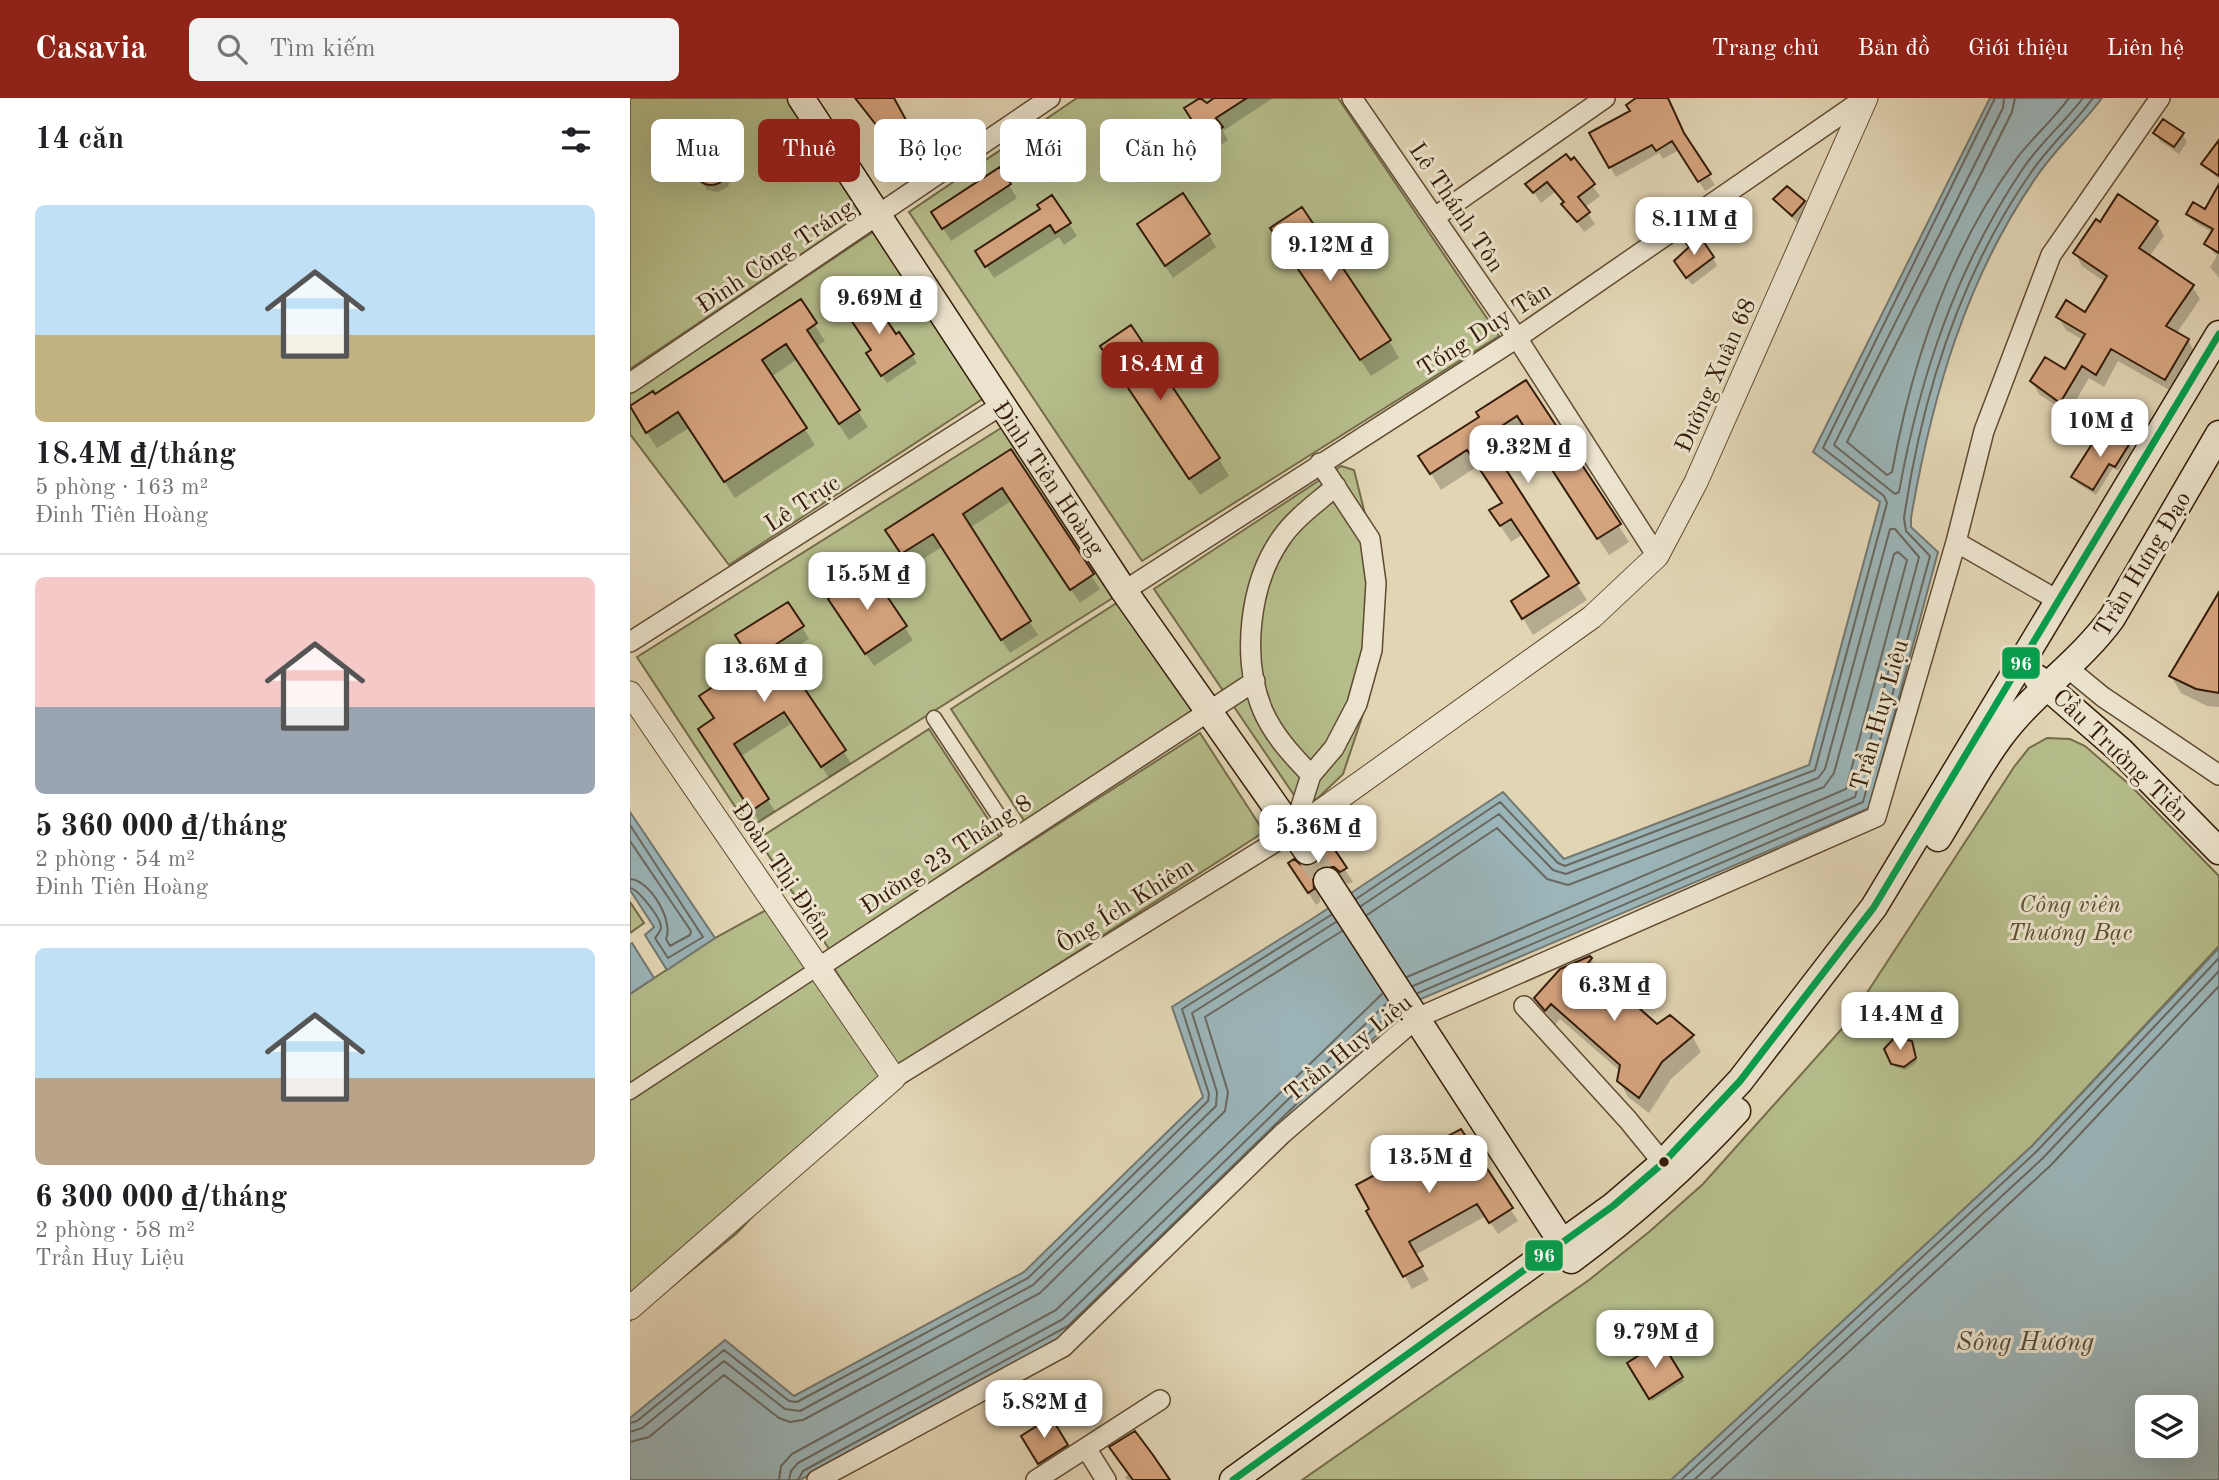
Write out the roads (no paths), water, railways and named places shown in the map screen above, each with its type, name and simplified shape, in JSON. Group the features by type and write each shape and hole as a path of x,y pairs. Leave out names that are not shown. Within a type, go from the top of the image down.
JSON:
{"main road":[{"name":"Đinh Tiên Hoàng","path":"800,98 880,215 1000,406 1124,591 1300,841"},
{"name":"Trần Hưng Đạo","path":"1264,1480 1567,1252 1663,1163 1740,1081 1874,907 2219,334"},
{"name":"Trần Hưng Đạo","path":"1233,1480 1567,1252 1628,1218 1690,1163 1756,1090 1821,1007 1908,886 2000,737 2112,618 2215,451"},
{"name":"Cầu Trường Tiền","path":"2018,665 2059,677 2219,851"},
{"path":"1326,881 1413,1011 1567,1252"}],"street":[{"name":"Đinh Công Tráng","path":"630,383 1050,98"},
{"name":"Lê Thánh Tôn","path":"1352,98 1517,338 1657,556"},
{"path":"1435,217 1605,98"},
{"name":"Tống Duy Tân","path":"1124,591 1517,338 1866,98"},
{"name":"Đường Xuân 68","path":"1657,556 1696,482 1866,98"},
{"path":"2059,601 1956,542 1983,430 2051,255 2160,98"},
{"name":"Lê Trực","path":"630,642 1000,406"},
{"path":"1300,841 1311,775 1334,748 1357,704 1372,650 1376,583 1370,539 1320,463"},
{"path":"1311,775 1275,733 1264,711 1255,681 1251,632 1256,598 1269,556 1294,522 1336,486"},
{"name":"Trần Huy Liệu","path":"817,1480 1063,1348 1282,1134 1413,1011 1876,817 1956,542"},
{"name":"Ông Ích Khiêm","path":"630,1308 894,1078 1300,841 1592,617 1657,556"},
{"path":"2059,677 2103,697 2219,775"},
{"name":"Đường 23 Tháng 8","path":"630,1092 1255,681"},
{"name":"Đoàn Thị Điểm","path":"630,693 894,1078"},
{"path":"934,718 1014,839"},
{"path":"1524,1006 1628,1120 1663,1163"},
{"path":"1036,1480 1160,1400"},
{"path":"1086,1448 1106,1480"}],"water":[{"path":"1990,98 2102,98 2044,166 2012,215 1990,255 1955,340 1930,427 1911,518 1911,527 1938,552 1869,808 1409,1004 1072,1332 800,1480 630,1480 630,1418 725,1340 794,1396 1024,1272 1203,1097 1172,1007 1315,917 1503,792 1564,859 1809,765 1880,502 1813,452"},
{"path":"630,812 715,938 667,970 645,935 654,927 630,890"},
{"path":"632,943 654,978 630,994 630,944"},
{"name":"Sông Hương","path":"2219,948 2219,1480 1671,1480 2032,1146"}],"tunnel":[{"path":"1307,851 1327,881"}],"park label":[{"name":"Công viên Thương Bạc","path":"2070,918"}]}
